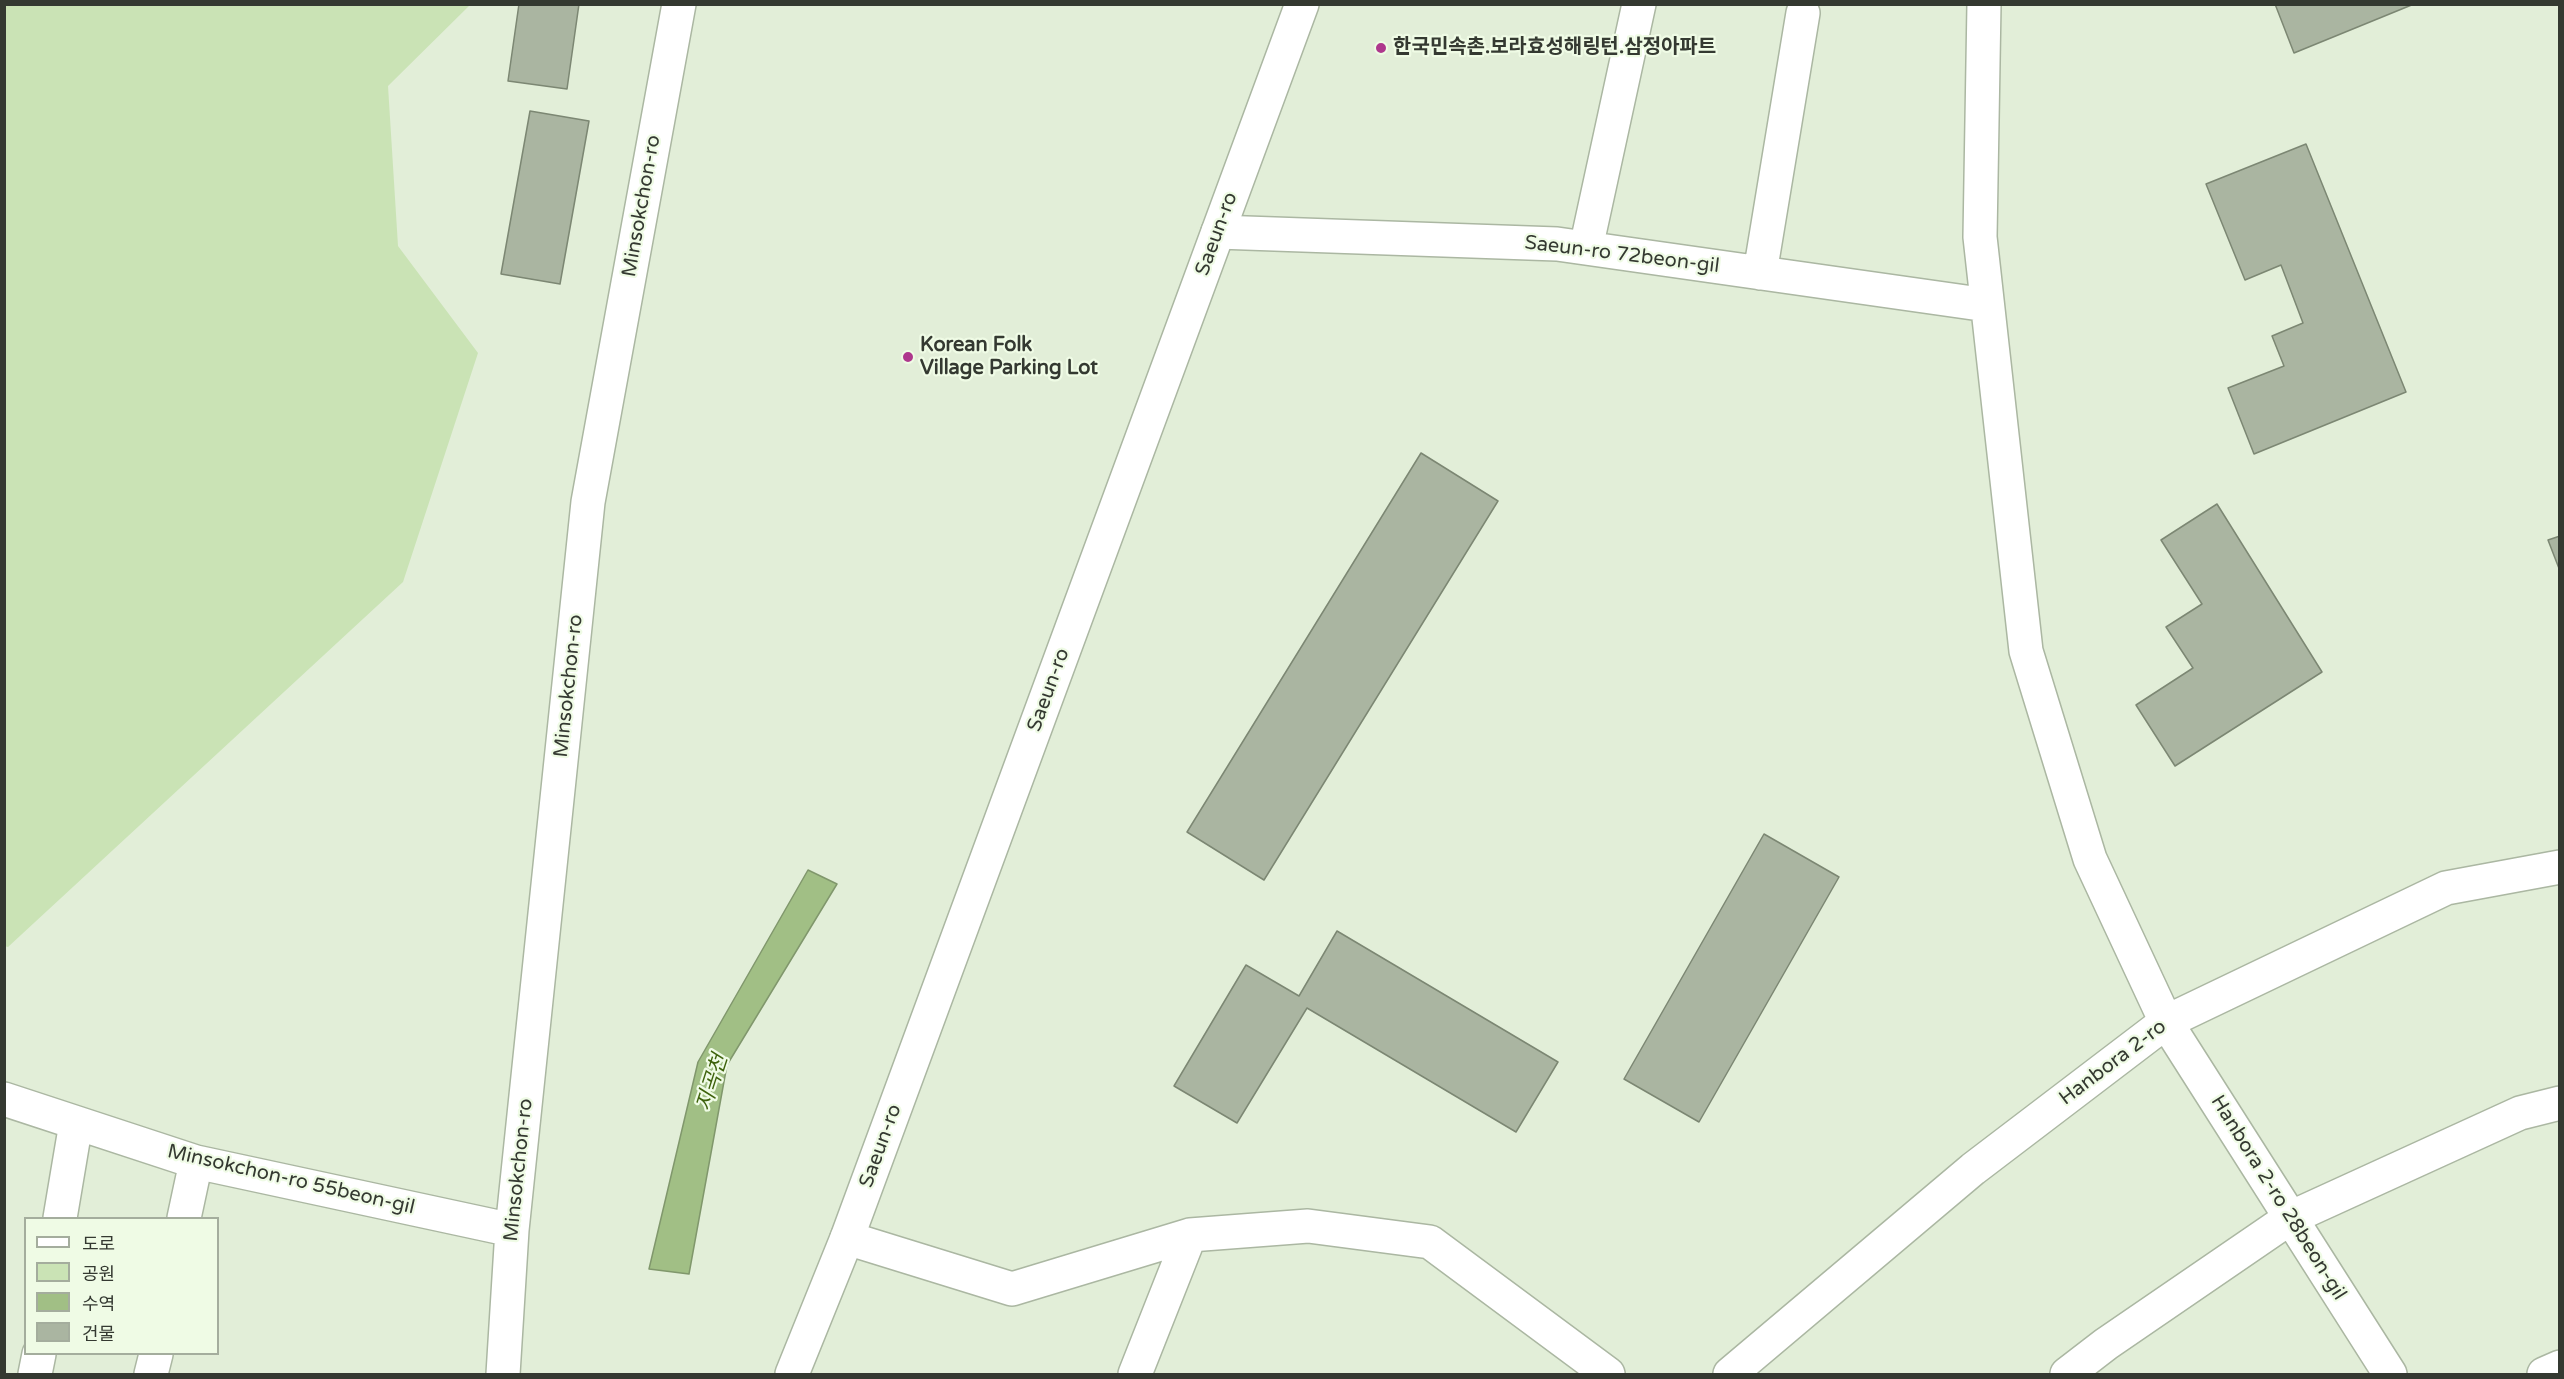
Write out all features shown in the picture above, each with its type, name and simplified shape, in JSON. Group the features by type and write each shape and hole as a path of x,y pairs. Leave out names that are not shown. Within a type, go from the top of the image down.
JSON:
{"street":[{"name":"Minsokchon-ro","path":"503,1374 512,1230 588,502 680,4"},
{"name":"Saeun-ro","path":"792,1374 847,1238 1302,4"},
{"path":"1586,248 1639,4"},
{"name":"Hanbora 2-ro 28beon-gil","path":"1984,4 1980,237 2026,651 2090,859 2166,1022 2390,1374"},
{"path":"1760,273 1803,14"},
{"name":"Saeun-ro 72beon-gil","path":"1218,232 1557,244 1987,305"},
{"name":"Hanbora 2-ro","path":"1730,1374 1973,1169 2166,1022 2446,888 2559,867"},
{"name":"Minsokchon-ro 55beon-gil","path":"4,1099 196,1162 512,1230"},
{"path":"2067,1374 2106,1344 2290,1218 2520,1113 2559,1103"},
{"path":"60,1217 76,1123"},
{"path":"184,1217 196,1162"},
{"path":"847,1238 1012,1289 1190,1235 1308,1226 1430,1242 1608,1374"},
{"path":"1135,1374 1190,1235"},
{"path":"35,1374 39,1355"},
{"path":"151,1374 156,1355"},
{"path":"2544,1374 2559,1367"}],"green space":[{"path":"5,4 470,5 388,86 398,246 478,353 403,582 8,947 4,946"}],"water":[{"name":"지곡천","path":"808,870 837,884 727,1065 689,1274 649,1269 698,1062"}],"building":[{"path":"519,4 579,4 567,89 508,81"},
{"path":"2275,4 2414,4 2294,53"},
{"path":"530,111 589,121 560,284 501,274"},
{"path":"2306,144 2406,392 2254,454 2228,388 2284,366 2272,336 2303,323 2281,265 2245,280 2206,184"},
{"path":"1421,453 1498,501 1264,880 1187,832"},
{"path":"2217,504 2322,672 2175,766 2136,705 2193,668 2166,627 2202,604 2161,540"},
{"path":"2560,536 2560,571 2548,540"},
{"path":"1764,834 1839,877 1699,1122 1624,1079"},
{"path":"1337,931 1558,1062 1516,1132 1307,1008 1237,1123 1174,1086 1246,965 1299,996"}],"place":[{"name":"한국민속촌.보라효성해링턴.삼정아파트","path":"1381,48"},
{"name":"Korean Folk Village Parking Lot","path":"908,357"}]}
